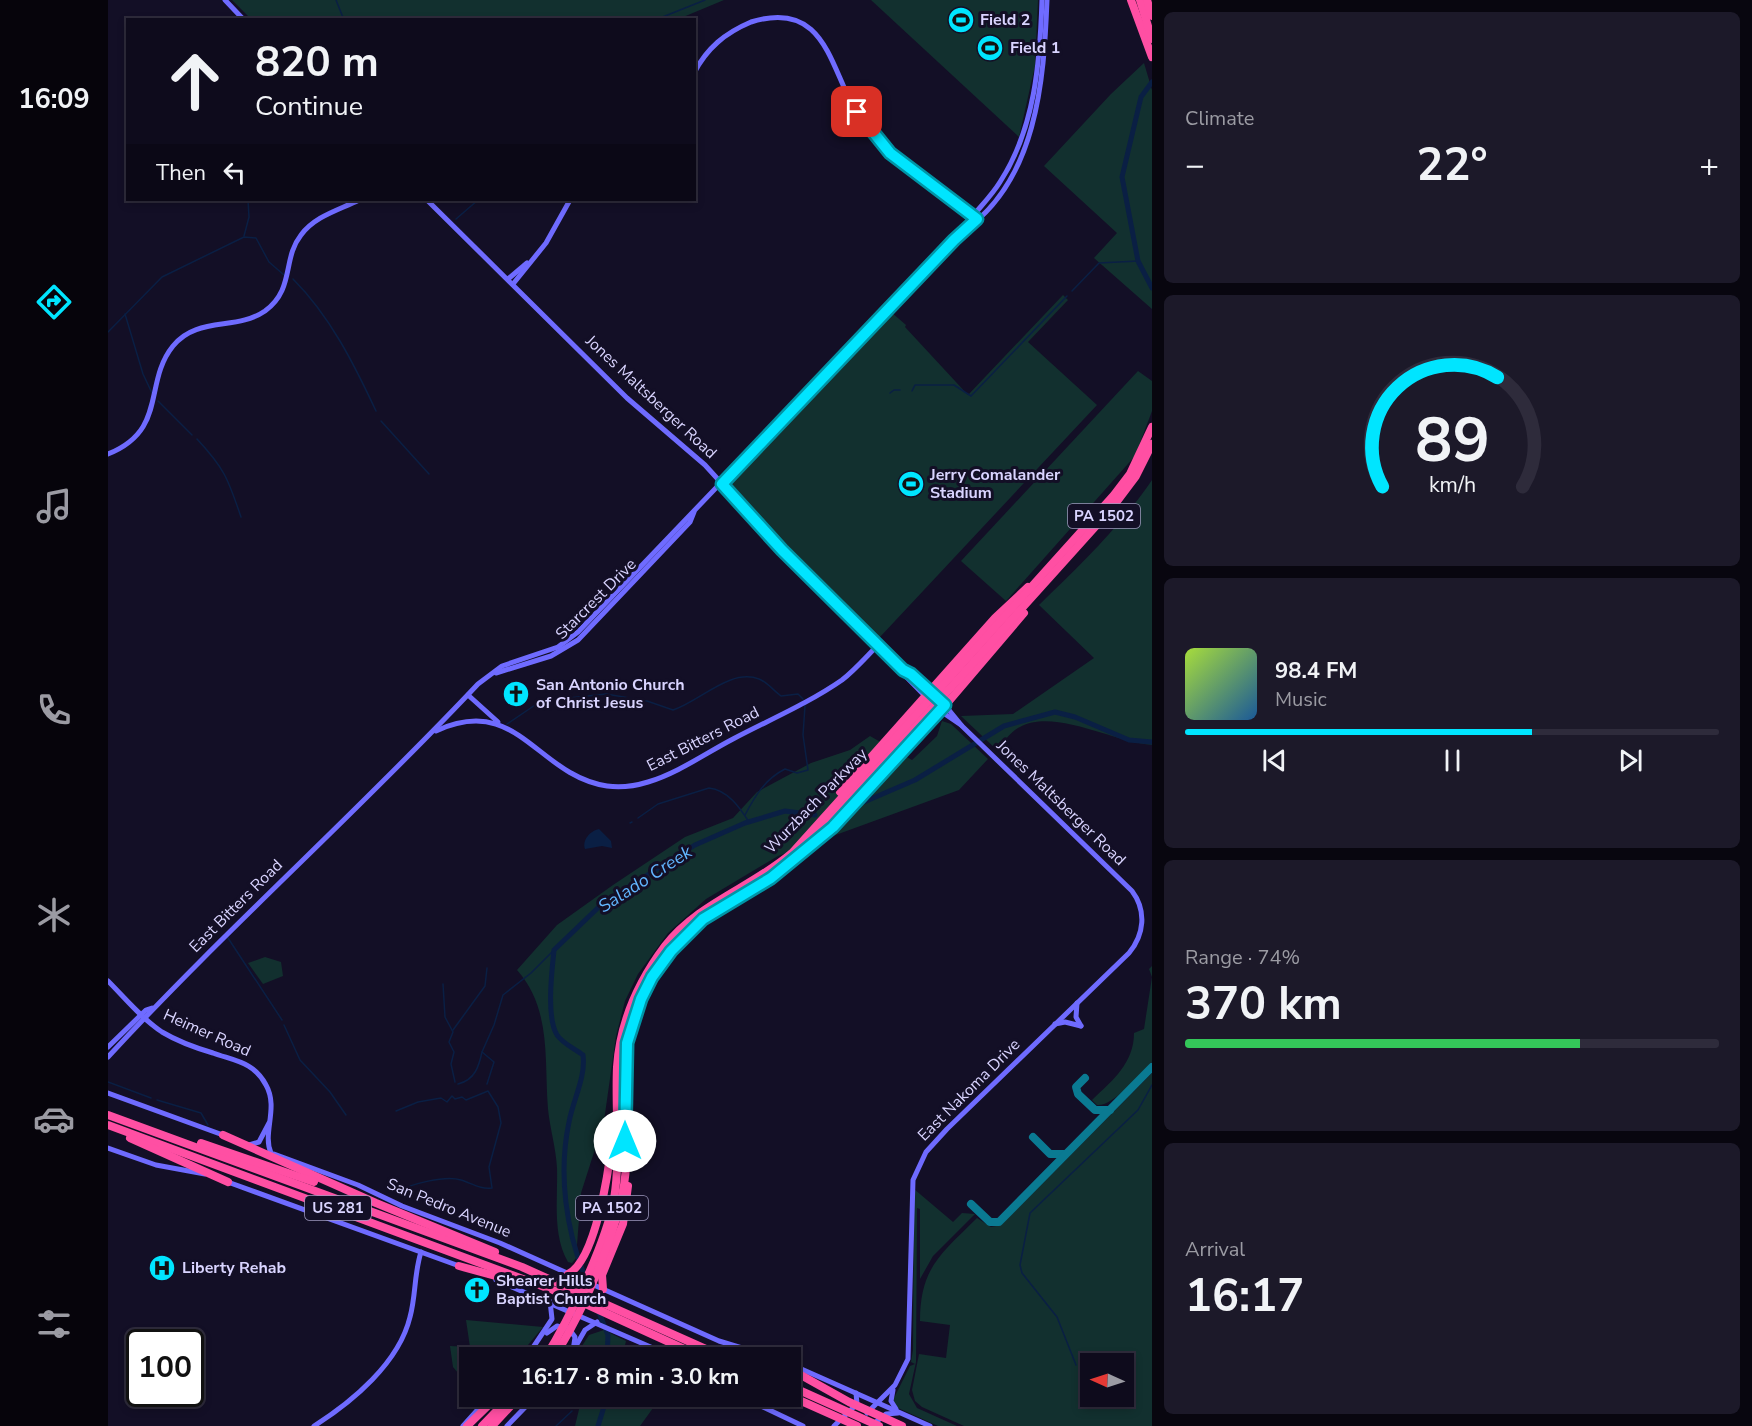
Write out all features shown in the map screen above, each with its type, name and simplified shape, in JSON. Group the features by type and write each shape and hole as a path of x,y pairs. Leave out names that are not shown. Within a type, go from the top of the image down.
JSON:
{"highway":[{"path":"1131,0 1152,57"},
{"path":"1140,0 1152,39"},
{"path":"1147,0 1152,16"},
{"name":"Wurzbach Parkway","path":"1048,575 1114,495 1134,465 1152,427"},
{"name":"Wurzbach Parkway","path":"554,1347 609,1219 615,1187 617,1067 625,1021 647,972 666,944 703,910 778,865 793,852 1125,492 1151,447"},
{"path":"812,831 853,776 1002,610 1048,575"},
{"path":"813,841 833,827 915,741 1010,632 1048,575"},
{"name":"Wurzbach Parkway","path":"555,1347 612,1235 624,1188 626,1164 627,1043 639,1006 652,977 681,939 703,919 771,878 803,852 1017,609"},
{"path":"939,681 940,690 946,695 953,695"},
{"name":"US 281","path":"108,1115 522,1267 568,1292 576,1300 680,1347"},
{"path":"108,1127 228,1182"},
{"name":"US 281","path":"108,1127 621,1310 702,1347"},
{"path":"568,1274 578,1267 602,1206 615,1132"},
{"path":"223,1135 327,1182 477,1243 522,1267"},
{"path":"180,1141 189,1140 226,1151 319,1184 416,1212"},
{"path":"603,1289 602,1275 616,1244 627,1207 626,1164"},
{"path":"459,1266 491,1273 557,1296 568,1292"},
{"path":"801,1375 849,1402 902,1426"},
{"path":"801,1391 879,1426"},
{"path":"801,1401 855,1426"},
{"path":"465,1426 486,1407"},
{"path":"482,1426 500,1407"},
{"path":"492,1426 510,1407"}],"main road":[{"path":"225,0 242,18"},
{"name":"Starcrest Drive","path":"973,219 1015,157 1031,105 1039,55 1042,0"},
{"name":"Starcrest Drive","path":"416,747 468,695 494,673 578,640 690,522 694,512 1006,184 1032,127 1045,60 1047,0"},
{"path":"696,70 718,41 754,20 786,15 803,21 825,39 851,103 876,140 973,219"},
{"path":"1031,105 1032,127"},
{"path":"108,454 126,444 145,424 151,411 165,360 179,340 199,328 247,319 264,311 275,302 284,286 294,247 303,232 317,220 356,201"},
{"name":"Jones Maltsberger Road","path":"428,201 627,398 705,465 782,550 903,670 915,686 928,693"},
{"path":"510,282 535,257 555,230 570,201"},
{"name":"East Bitters Road","path":"468,695 499,723 518,733 566,772 583,780 610,787 636,786 666,775 831,686 857,667 878,645"},
{"name":"Jones Maltsberger Road","path":"903,670 921,682 928,693 951,716 1132,891 1142,912 1139,937"},
{"path":"921,682 939,681"},
{"path":"915,686 918,696 916,706"},
{"path":"932,721 951,716 953,695"},
{"path":"416,747 436,731 456,723 477,721 499,723"},
{"name":"East Bitters Road","path":"108,1047 153,1008 280,880 323,842 416,747"},
{"name":"East Nakoma Drive","path":"855,1426 895,1385 903,1372 909,1352 911,1195 918,1165 942,1134 1129,953 1139,937"},
{"name":"Heimer Road","path":"108,981 144,1016 170,1035 211,1053 237,1059 251,1067 262,1078 270,1094 268,1142 271,1153"},
{"path":"1053,1025 1065,1022 1082,1026 1076,1017 1077,1002"},
{"name":"East Bitters Road","path":"108,1057 144,1016"},
{"name":"San Pedro Avenue","path":"108,1093 358,1185 416,1212 494,1241 719,1341 739,1347"},
{"path":"249,1144 260,1141 270,1122"},
{"path":"108,1148 160,1167 205,1174 421,1252 550,1301 652,1347"},
{"path":"314,1426 355,1395 397,1348 410,1318 415,1272 421,1252"},
{"path":"539,1341 552,1317 550,1301"},
{"path":"576,1347 586,1329 597,1322"},
{"path":"534,1347 551,1328 563,1326 574,1336 573,1347"},
{"path":"801,1369 930,1426"},
{"path":"895,1385 891,1401 902,1413"},
{"path":"834,1426 858,1402 855,1392"},
{"path":"864,1396 889,1392"},
{"path":"465,1426 481,1407"},
{"path":"507,1426 525,1407"},
{"path":"763,1407 803,1426"},
{"path":"872,1426 884,1414 902,1413"}],"green space":[{"path":"232,0 724,0 681,18 250,18"},
{"path":"871,0 1038,0 1035,66 1019,137"},
{"path":"1144,63 1152,90 1152,309 1094,258 1117,233 1044,166 1111,94"},
{"path":"1063,295 1068,300 1028,342 1097,405 880,637 876,637 783,544 731,487 731,481 891,312 906,325 905,327 968,395"},
{"path":"1138,371 1152,381 1152,411 1135,456 1006,601 961,561"},
{"path":"1152,480 1152,745 1050,721 1034,722 1020,727 1010,734 997,750 961,716 1013,714 1094,658 1039,605 1113,530"},
{"path":"942,721 951,724 988,759 959,790 778,856 706,899 668,933 638,974 625,1001 616,1036 604,1121 581,1193 576,1258 572,1263 568,1262 558,1228 557,1168 548,1109 546,1054 541,1018 528,985 517,970 557,925 685,837 733,818 757,792 811,763 850,750 870,736 912,760 937,736"},
{"path":"265,957 281,962 283,976 263,984 248,963"},
{"path":"1152,977 1152,1062 1119,1095 1111,1101 1097,1105 1092,1100 1121,1070 1130,1053 1134,1033 1144,1029"},
{"path":"1152,1073 1152,1426 964,1426 922,1407 915,1401 912,1390 919,1354 946,1358 950,1325 920,1321 924,1287 929,1274 935,1262 977,1218 991,1227 1001,1225"},
{"path":"914,1189 953,1222 962,1213 975,1214 933,1256 920,1279 920,1209 917,1208 916,1362 909,1394 917,1408 957,1426 938,1426 898,1408 893,1400 910,1366 915,1364 911,1362"},
{"path":"466,1320 543,1327 526,1347 470,1347"},
{"path":"604,1330 626,1341 624,1347 582,1347 589,1335"},
{"path":"450,1346 470,1347 459,1347 459,1374 453,1367"},
{"path":"580,1407 653,1408 640,1426 575,1426"}],"water":[{"path":"599,829 611,841 612,848 602,846 585,849 588,836"}],"waterway":[{"path":"336,0 343,18"},
{"path":"660,18 705,0"},
{"name":"Salado Creek","path":"1152,82 1141,97 1122,177 1138,261 1152,288"},
{"path":"244,236 249,217 248,201"},
{"path":"456,219 477,201"},
{"path":"108,332 162,277 244,237 256,238 269,262 284,275"},
{"path":"1072,291 1099,263 1138,261"},
{"path":"293,279 330,325 350,358 376,411"},
{"path":"912,391 915,385 954,385 971,396 1067,296"},
{"path":"125,314 143,374 152,393"},
{"path":"890,393 900,390"},
{"path":"158,401 192,435"},
{"path":"381,421 429,474"},
{"path":"197,439 225,475 241,517"},
{"path":"507,724 541,701 606,694 647,701 673,710 726,682 748,677 762,680 781,696 798,694 803,699"},
{"path":"745,815 761,789 778,773 785,769 797,773 808,770 803,735 805,706"},
{"name":"Salado Creek","path":"857,805 915,780 1004,726 1055,712 1075,717 1129,740 1152,742"},
{"path":"638,818 658,804 709,788 728,796 749,822"},
{"name":"Salado Creek","path":"586,1279 573,1242 564,1182 566,1142 583,1072 583,1055 562,1041 554,1027 551,993 554,950 603,903 695,845 745,823 785,811 815,815"},
{"path":"228,938 282,1020"},
{"path":"487,1084 494,1062 482,1052 494,1025 503,995 531,973 554,950"},
{"path":"453,1030 485,986 487,968"},
{"path":"443,984 445,1017 453,1032 449,1042 454,1052 451,1064 455,1082"},
{"path":"284,1025 300,1060 330,1092 346,1115"},
{"path":"458,1084 472,1076 478,1067 482,1052"},
{"path":"108,1082 151,1098"},
{"path":"1076,1365 1057,1317 1022,1273 1020,1265 1030,1213 1138,1110 1152,1085"},
{"path":"396,1111 418,1102 441,1098 447,1102 452,1096 455,1099 462,1097 466,1100 488,1091 498,1107 501,1123 489,1167 492,1188 476,1186 461,1180 437,1179 396,1192"},
{"path":"157,1100 201,1113 208,1125"},
{"name":"Salado Creek","path":"598,1310 608,1335 607,1347"},
{"path":"579,1408 585,1407"},
{"name":"Salado Creek","path":"598,1426 604,1407"},
{"path":"556,1426 572,1411"}],"taxiway":[{"path":"971,1204 990,1222 999,1222 1152,1067"},
{"path":"1085,1078 1076,1087 1078,1094 1095,1110 1110,1110"},
{"path":"1033,1137 1050,1154 1065,1154"}],"place":[{"name":"Field 2","path":"961,20"},
{"name":"Field 1","path":"990,48"},
{"name":"Jerry Comalander Stadium","path":"911,484"},
{"name":"San Antonio Church of Christ Jesus","path":"516,694"},
{"name":"Liberty Rehab","path":"162,1268"},
{"name":"Shearer Hills Baptist Church","path":"477,1290"}],"route":[{"path":"625,1141 627,1043 641,999 652,977 671,951 703,919 787,867 813,841 833,827 915,741 945,705 911,674 903,670 792,560 722,484 961,232 977,219 960,206 953,204 890,153 876,140 857,112"}]}
